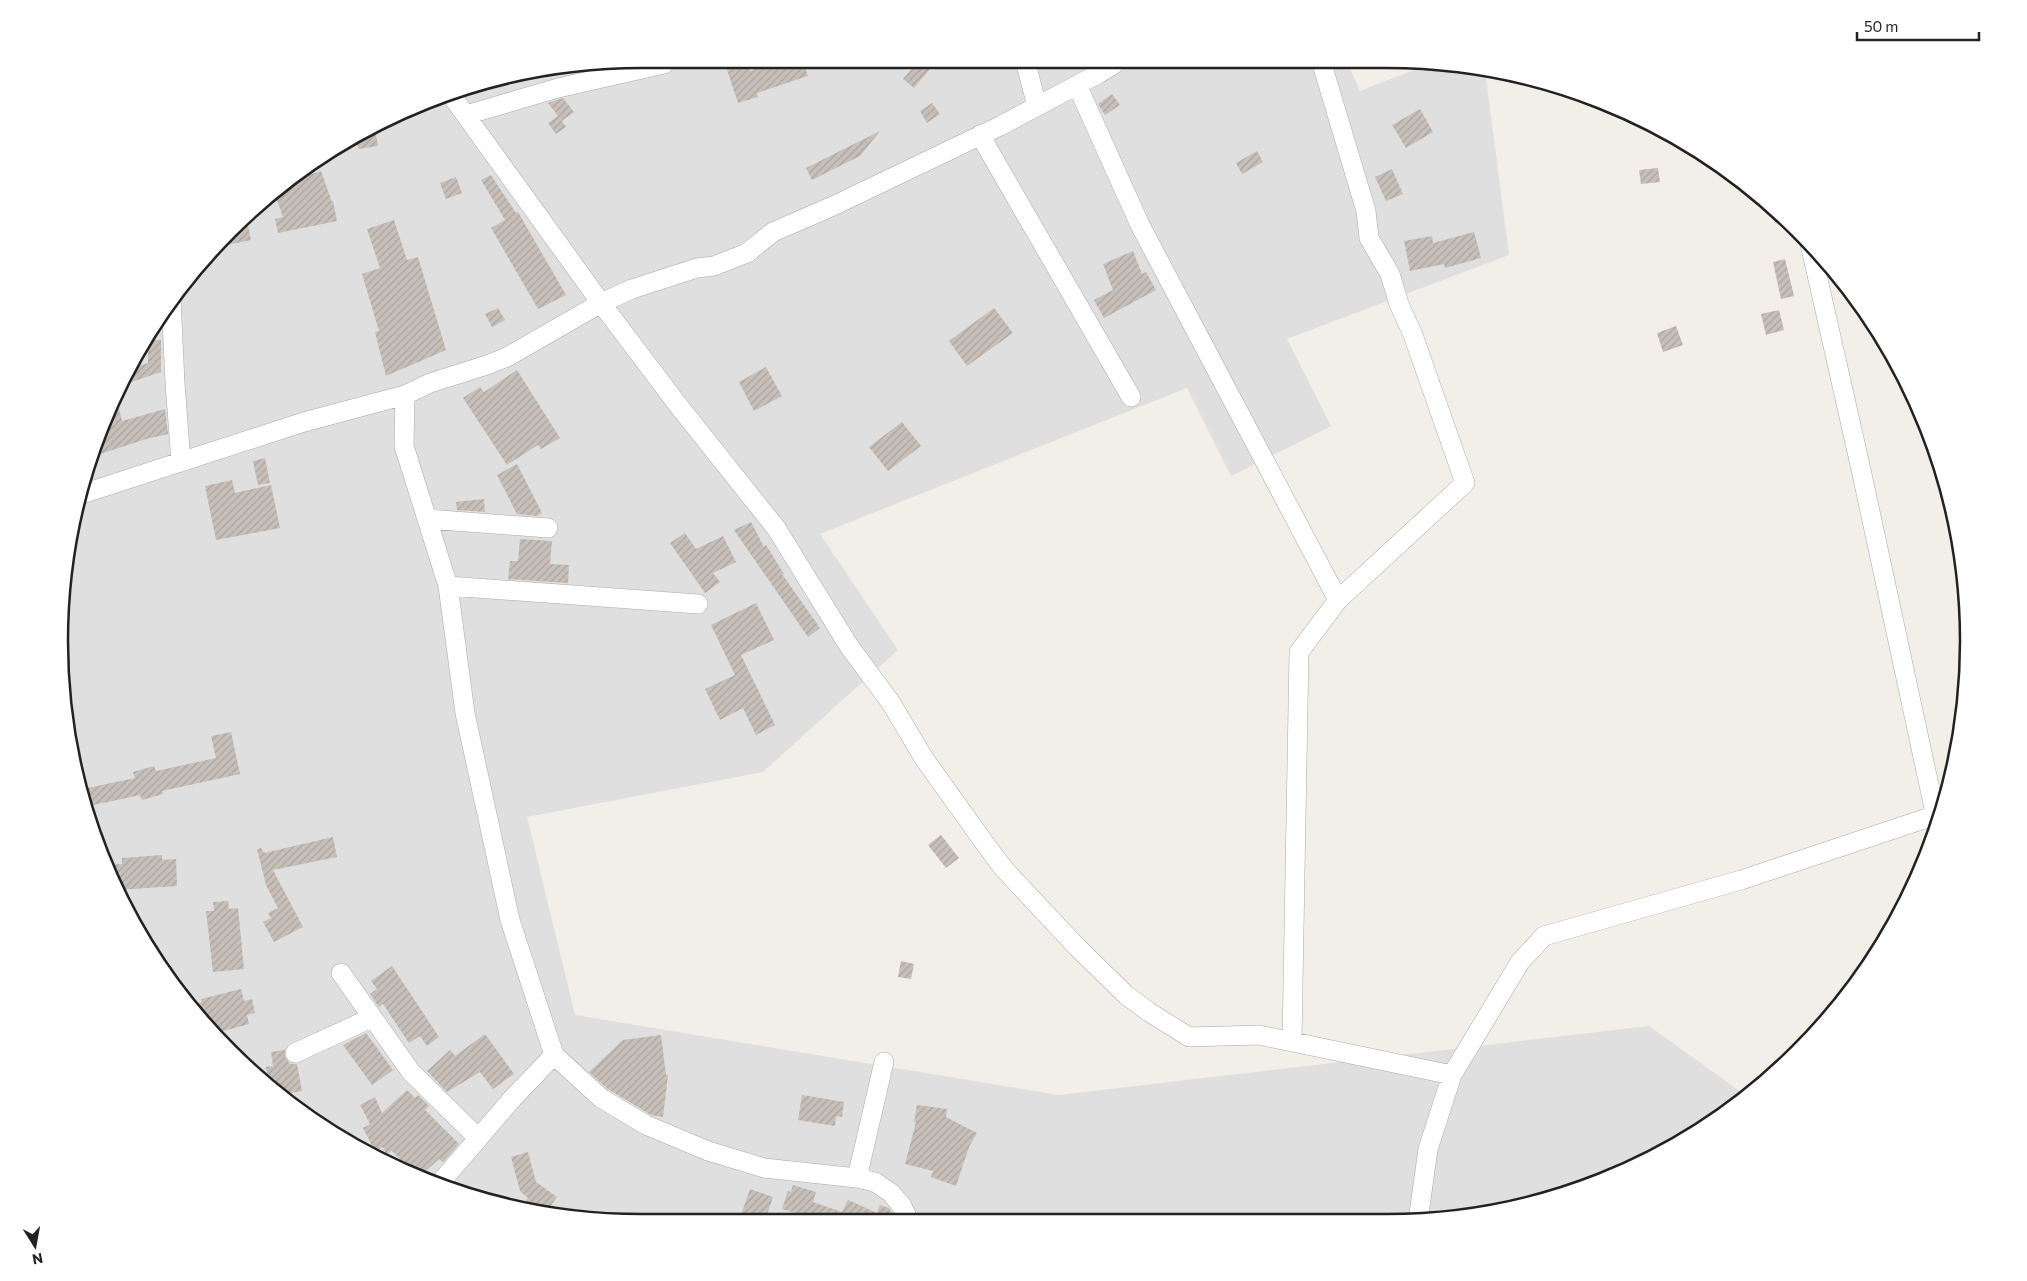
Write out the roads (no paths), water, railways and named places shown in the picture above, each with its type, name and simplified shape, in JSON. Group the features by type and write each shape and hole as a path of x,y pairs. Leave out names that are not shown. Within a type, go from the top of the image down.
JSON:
{"street":[{"path":"466,115 558,88 651,67"},
{"path":"1027,67 1037,106"},
{"path":"87,492 304,422 405,395 430,382 487,365 507,356 600,303 632,289 698,268 714,266 747,253 773,232 980,135 1109,67"},
{"path":"1292,1041 1299,652 1338,600 1465,483 1421,361 1414,335 1399,304 1390,274 1369,238 1366,210 1323,67"},
{"path":"1077,85 1140,225 1338,600"},
{"path":"454,99 600,303 776,528 850,646 891,703 925,760 1004,869 1046,915 1126,995 1149,1012 1189,1036 1259,1034 1452,1075"},
{"path":"980,135 1132,397"},
{"path":"1813,259 1934,809"},
{"path":"172,311 181,462"},
{"path":"405,395 404,446 448,586 465,713 510,920 554,1055 601,1098 646,1125 676,1139 764,1168 857,1178 876,1182 891,1193 902,1206 906,1214"},
{"path":"427,519 548,528"},
{"path":"448,586 698,604"},
{"path":"1419,1212 1428,1149 1452,1075 1520,962 1544,936 1741,880 1931,820"},
{"path":"341,973 411,1072 478,1138"},
{"path":"295,1053 371,1018"},
{"path":"443,1178 512,1099 554,1055"},
{"path":"857,1178 884,1062"}]}
